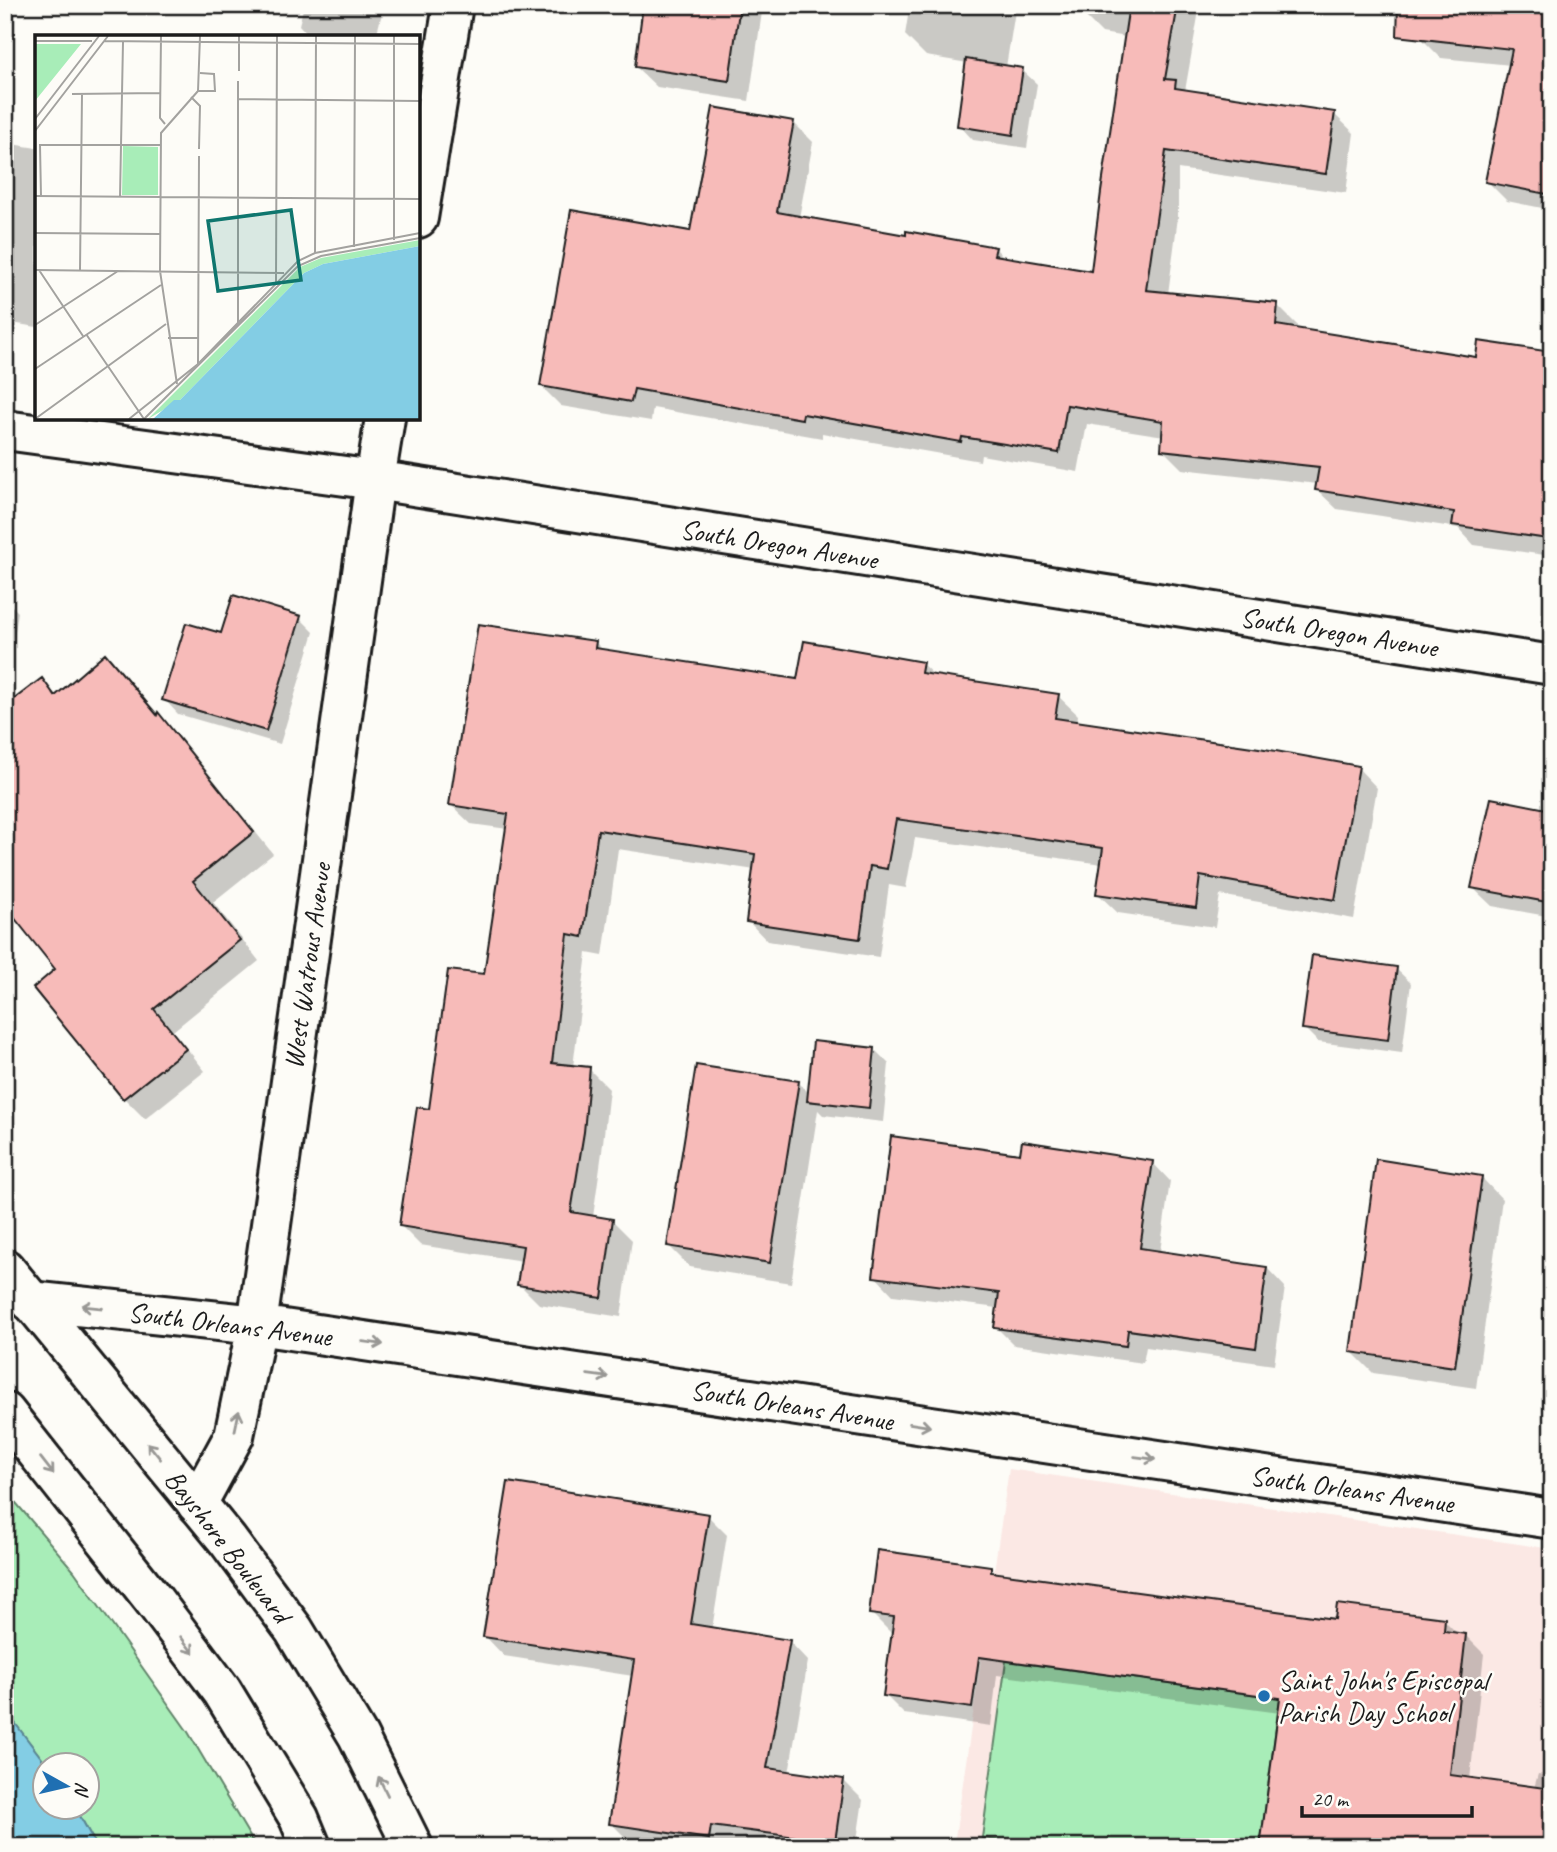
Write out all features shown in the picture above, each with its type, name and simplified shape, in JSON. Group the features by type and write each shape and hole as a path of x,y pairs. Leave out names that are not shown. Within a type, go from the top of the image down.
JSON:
{"street":[{"path":"420,206 453,5"},
{"name":"West Watrous Avenue","path":"197,1504 234,1436 257,1325 385,420"},
{"name":"South Oregon Avenue","path":"5,430 375,480 1552,665"},
{"name":"Bayshore Boulevard","path":"5,1269 228,1541 294,1630 358,1736 413,1847"},
{"name":"South Orleans Avenue","path":"30,1301 257,1325 1552,1519"},
{"path":"5,1412 222,1691 299,1818 311,1847"}],"shaded area":[{"name":"Saint John's Episcopal Parish Day School","path":"1009,1469 1552,1549 1552,1847 974,1847 954,1844"}],"green space":[{"path":"5,1490 74,1571 188,1732 256,1847 97,1847 82,1820 102,1820 102,1750 35,1750 5,1710"},
{"path":"1006,1661 1280,1698 1260,1847 1043,1847 982,1838"}],"water":[{"path":"5,1710 35,1750 32,1750 32,1820 82,1820 97,1847 5,1847"}],"building":[{"path":"643,5 740,5 729,81 635,67"},
{"path":"1129,5 1178,5 1165,79 1176,80 1175,88 1335,112 1326,174 1166,151 1146,290 1278,303 1276,325 1476,357 1478,341 1552,352 1552,510 1548,539 1452,525 1454,512 1315,490 1319,467 1161,450 1163,421 1067,405 1059,453 962,437 961,442 803,414 802,419 634,389 631,402 540,386 571,210 690,231 713,107 794,121 777,212 906,235 906,231 996,247 994,255 1091,271"},
{"path":"1398,5 1552,5 1552,195 1485,182 1512,49 1397,36"},
{"path":"966,59 1023,68 1013,135 957,126"},
{"path":"233,595 301,616 266,731 162,700 186,623 221,633"},
{"path":"478,624 596,641 595,648 797,679 804,641 923,662 921,673 1059,694 1055,718 1259,748 1359,766 1335,900 1200,876 1196,908 1096,894 1103,848 896,819 887,869 870,866 860,939 746,922 755,854 598,830 583,937 568,934 552,1063 590,1067 584,1132 571,1212 613,1219 602,1298 517,1285 523,1246 399,1226 417,1107 429,1109 448,970 484,974 508,814 449,805"},
{"path":"105,653 157,715 158,712 254,832 193,881 240,940 154,1009 186,1049 123,1099 33,988 55,969 5,906 5,706 42,678 55,696"},
{"path":"1491,798 1552,810 1552,903 1471,888"},
{"path":"1312,955 1397,967 1388,1040 1302,1029"},
{"path":"813,1041 875,1048 869,1108 807,1101"},
{"path":"696,1065 799,1081 770,1263 667,1246"},
{"path":"891,1136 1020,1154 1022,1141 1153,1161 1140,1248 1267,1267 1256,1348 1128,1330 1126,1346 994,1328 999,1293 873,1277"},
{"path":"1376,1159 1482,1176 1455,1367 1350,1352"},
{"path":"508,1482 709,1514 691,1624 790,1640 767,1768 844,1779 835,1842 711,1826 709,1839 609,1824 634,1660 483,1637"},
{"path":"877,1550 991,1566 991,1572 1335,1619 1337,1604 1445,1618 1444,1631 1466,1634 1450,1775 1552,1789 1552,1847 1260,1847 1280,1698 979,1657 972,1708 883,1696 894,1617 869,1614"}],"place":[{"name":"Saint John's Episcopal Parish Day School","path":"1264,1696"}]}
